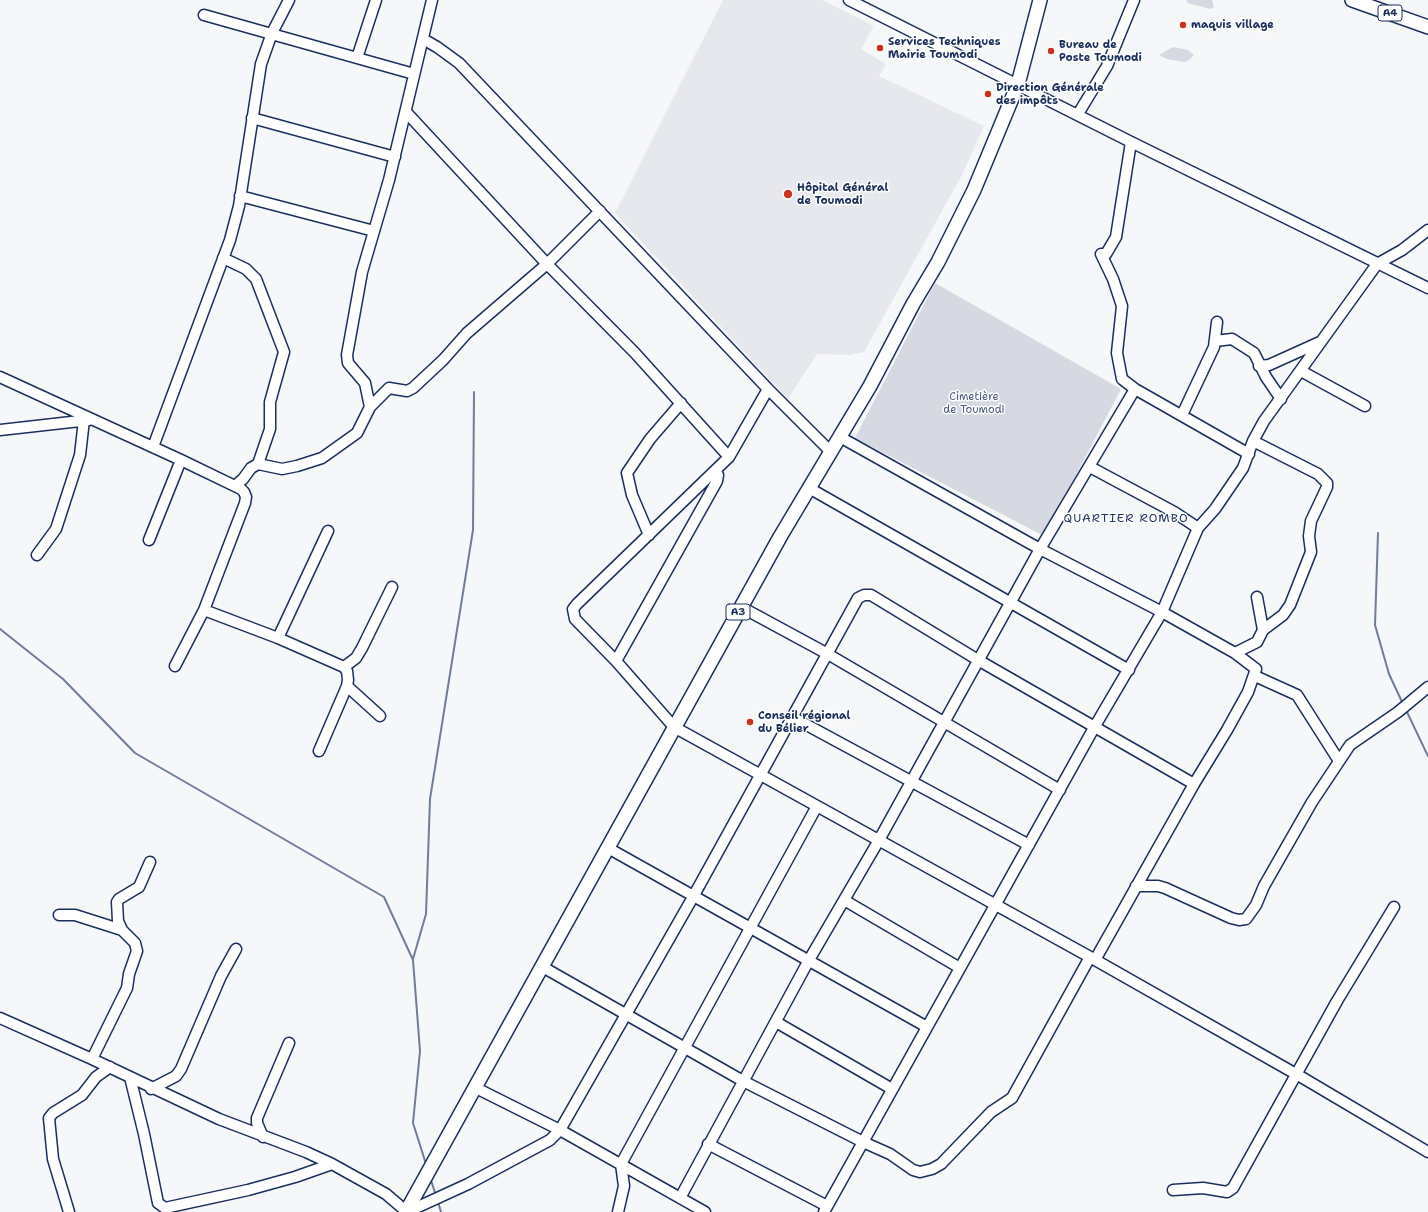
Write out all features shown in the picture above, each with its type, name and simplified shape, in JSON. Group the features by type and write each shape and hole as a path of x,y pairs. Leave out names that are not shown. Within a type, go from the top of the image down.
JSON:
{"main road":[{"name":"A3","path":"406,1212 741,607 830,451 840,437 951,236 995,141 1018,84 1040,0"},
{"name":"A4","path":"1352,0 1372,3 1428,27"}],"street":[{"path":"153,447 224,258 235,221 240,196 261,64 272,33 289,0"},
{"path":"357,58 376,0"},
{"path":"370,407 364,383 348,363 347,355 362,272 395,157 432,0"},
{"path":"849,0 1131,142 1428,288"},
{"path":"1078,114 1107,66 1134,0"},
{"path":"204,15 414,74"},
{"path":"423,39 459,63 768,389 830,451"},
{"path":"406,112 547,264 635,353 729,457"},
{"path":"252,118 395,157"},
{"path":"1131,142 1116,237 1106,254 1101,254 1113,278 1122,306 1117,353 1122,379 1134,389 1249,454"},
{"path":"240,196 374,231"},
{"path":"258,464 282,469 297,466 322,458 357,433 370,407 390,388 406,391 414,388 443,360 467,333 547,264 600,211"},
{"path":"708,1144 825,1209 1095,726 1162,612 1198,528 1215,509 1243,468 1253,441 1264,421 1377,264 1402,250 1428,230"},
{"path":"224,258 246,269 256,279 284,352 270,402 270,429 258,464 251,468 243,479 235,486"},
{"path":"1182,415 1215,341 1217,322"},
{"path":"1215,341 1232,339 1256,355 1259,366 1281,399"},
{"path":"1259,366 1270,365 1322,341"},
{"path":"1301,371 1365,406"},
{"path":"0,377 89,420 181,460 235,486 244,492 246,503 204,610 175,666"},
{"path":"768,389 729,457 573,609 574,619 616,661 674,727 1093,958 1296,1074 1428,1152"},
{"path":"680,1198 809,960 879,840 1040,549 1090,467 1134,389"},
{"path":"649,535 632,495 627,472 650,439 681,403"},
{"path":"0,430 89,420"},
{"path":"37,555 56,529 80,455 89,420"},
{"path":"541,966 743,1081 863,1142 890,1154 916,1172 932,1169 941,1164 991,1112 1012,1098 1194,784 1227,730 1255,676 1256,669 1235,653 1162,612 1040,549 840,437"},
{"path":"1235,653 1257,642 1263,630 1287,610 1300,584 1311,552 1309,536 1311,520 1327,487 1327,483 1318,474 1253,441"},
{"path":"149,540 181,460"},
{"path":"1090,467 1174,512 1198,528"},
{"path":"616,661 717,481 718,475 715,471"},
{"path":"809,488 1129,670"},
{"path":"278,638 328,531"},
{"path":"344,667 356,658 392,587"},
{"path":"0,1018 110,1067 151,1089 219,1119 263,1137 306,1152 332,1164 386,1194 406,1212 468,1184 550,1140 560,1130 693,897 858,598 864,595 871,595 978,660 1194,784"},
{"path":"1257,597 1263,630"},
{"path":"741,607 944,721 1060,790"},
{"path":"204,610 278,638 344,667 348,680 347,686 319,751"},
{"path":"1255,676 1297,695 1339,761"},
{"path":"347,686 380,716"},
{"path":"1136,886 1165,888 1231,918 1239,920 1246,919 1256,905 1264,886 1312,802 1350,745 1398,712 1428,686"},
{"path":"792,716 1029,845"},
{"path":"618,1212 624,1186 621,1164 817,806"},
{"path":"608,848 693,897 928,1027"},
{"path":"92,1059 127,988 129,974 137,951 135,943 122,930 118,921 117,902 119,899 139,888 150,862"},
{"path":"844,900 960,968"},
{"path":"1174,1190 1201,1188 1227,1192 1233,1188 1337,1001 1394,907"},
{"path":"59,915 75,915 122,930"},
{"path":"151,1089 176,1076 181,1069 221,976 236,949"},
{"path":"776,1022 892,1089"},
{"path":"263,1137 257,1123 257,1118 289,1043"},
{"path":"69,1212 53,1159 49,1118 53,1113 82,1095 96,1077 110,1067"},
{"path":"130,1077 144,1134 158,1203 165,1208 254,1189 332,1164"},
{"path":"474,1087 560,1130 705,1212"}],"shaded area":[{"name":"Hôpital Général de Toumodi","path":"723,0 822,0 874,26 861,49 886,64 879,76 984,126 962,175 864,352 849,355 817,354 788,399 615,213"}],"green space":[{"path":"1186,0 1212,0 1214,7 1210,9 1188,3"},
{"path":"1173,47 1188,50 1194,55 1189,60 1184,62 1167,59 1159,55"},
{"name":"Cimetière de Toumodi","path":"935,283 1121,389 1044,536 855,438"}],"waterway":[{"path":"413,959 426,914 430,799 473,530 474,392"},
{"path":"1378,533 1375,625 1389,674 1403,704"},
{"path":"0,629 63,679 135,753 384,897 413,960 420,1051 413,1123 426,1164"},
{"path":"1406,710 1428,756"},
{"path":"430,1177 436,1196"},
{"path":"438,1202 441,1212"}],"place":[{"name":"maquis village","path":"1183,25"},
{"name":"Services Techniques Mairie Toumodi","path":"880,48"},
{"name":"Bureau de Poste Toumodi","path":"1051,51"},
{"name":"Direction Générale des impôts","path":"988,94"},
{"name":"Hôpital Général de Toumodi","path":"788,194"},
{"name":"Conseil régional du Bélier","path":"750,722"}],"district":[{"name":"QUARTIER ROMBO","path":"1126,519"}]}
